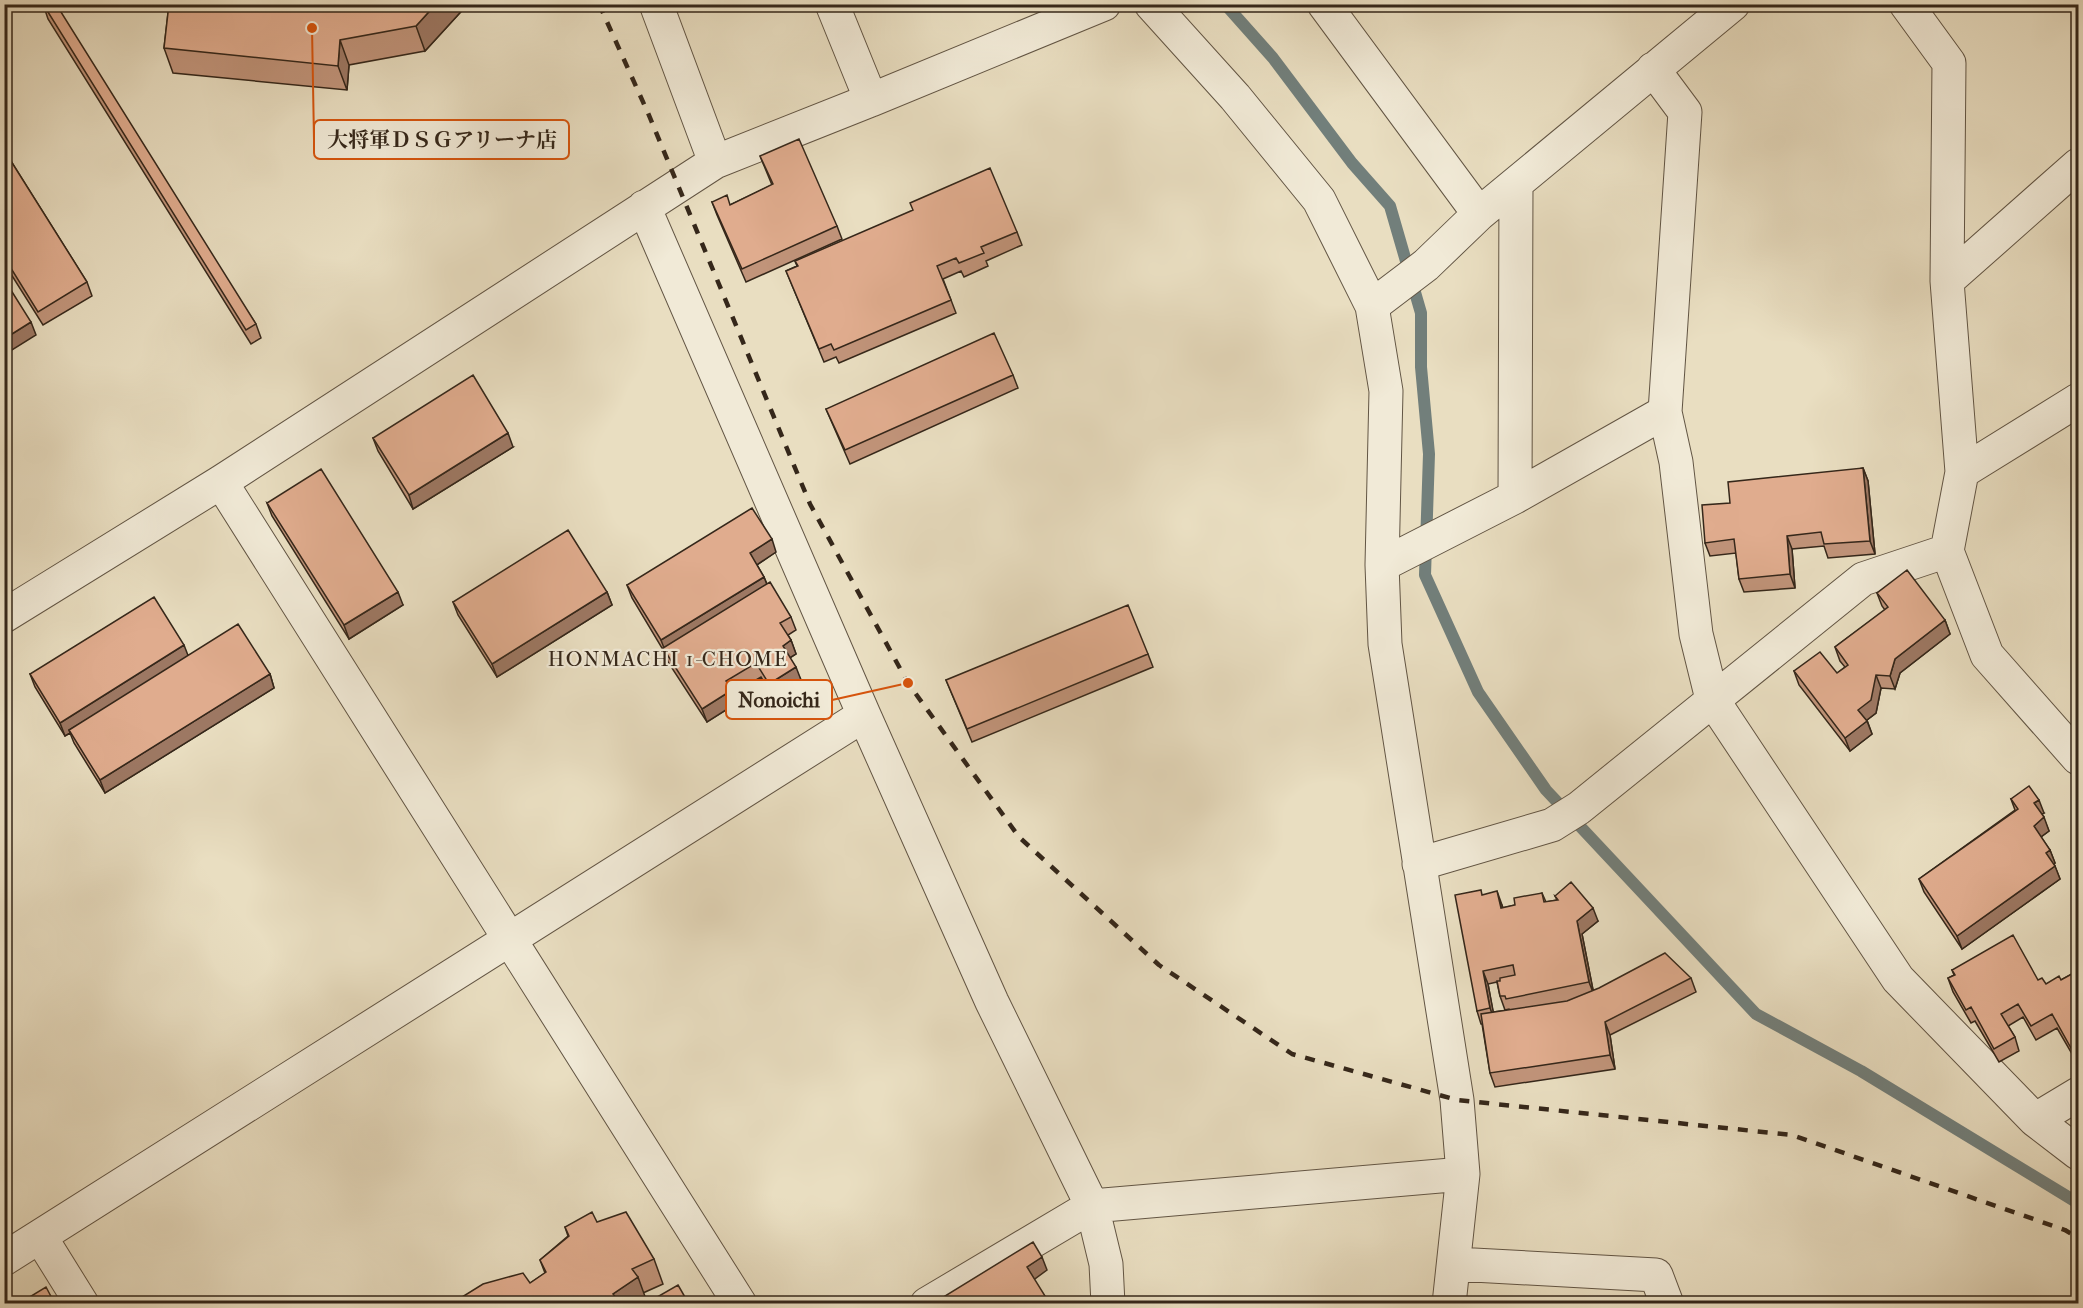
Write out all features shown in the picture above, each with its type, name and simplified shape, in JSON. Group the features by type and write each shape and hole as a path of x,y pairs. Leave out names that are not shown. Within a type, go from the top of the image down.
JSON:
{"street":[{"path":"656,4 715,162"},
{"path":"832,4 871,100"},
{"path":"4,616 221,482 715,162 1104,4"},
{"path":"1151,4 1235,96 1319,200 1384,297 1391,561 1385,644 1457,1100 1463,1174 1449,1304"},
{"path":"1324,4 1479,214"},
{"path":"1384,297 1426,265 1479,214 1733,4"},
{"path":"1906,4 1949,63 1947,281 1962,472 1947,551 1987,656 2079,758"},
{"path":"1653,69 1685,112 1665,412 1676,462 1696,634 1712,699 1898,979 2035,1120 2079,1153"},
{"path":"1947,281 2079,165"},
{"path":"1515,497 1516,185"},
{"path":"644,207 864,716 992,1002 1092,1206 1106,1264 1108,1304"},
{"path":"1962,472 2079,400"},
{"path":"1391,561 1515,497 1665,412"},
{"path":"221,482 740,1304"},
{"path":"1419,864 1566,817 1863,579 1947,551"},
{"path":"4,1259 509,938 864,716"},
{"path":"2035,1120 2079,1094"},
{"path":"927,1304 1092,1206 1463,1174"},
{"path":"40,1238 82,1304"},
{"path":"1455,1264 1656,1275 1667,1304"}],"building":[{"path":"43,4 56,4 256,324 246,330"},
{"path":"169,4 436,4 416,26 340,40 338,66 164,48"},
{"path":"799,139 837,226 742,269 712,202 727,195 730,205 773,184 760,156"},
{"path":"4,150 87,282 38,312 4,257"},
{"path":"990,168 1017,232 981,247 984,253 959,263 956,258 937,266 951,300 834,350 831,344 819,349 786,271 798,266 795,261 913,210 910,203"},
{"path":"4,279 31,322 4,339"},
{"path":"994,333 1013,375 845,450 826,409"},
{"path":"473,375 508,433 409,495 373,438"},
{"path":"1863,468 1870,541 1824,544 1821,532 1787,536 1790,574 1739,579 1734,539 1705,543 1702,505 1730,503 1728,482"},
{"path":"321,469 398,592 344,625 267,503"},
{"path":"752,508 772,539 750,553 764,577 661,640 627,585"},
{"path":"568,530 607,592 492,664 453,602"},
{"path":"1907,570 1945,620 1895,659 1890,676 1876,675 1871,700 1858,710 1867,721 1845,738 1794,671 1820,652 1837,673 1848,665 1835,647 1888,607 1877,593"},
{"path":"770,582 791,617 780,623 791,640 783,646 796,667 769,684 756,663 726,681 732,690 702,709 663,648"},
{"path":"154,597 184,645 60,723 30,674"},
{"path":"1128,605 1148,654 967,729 946,680"},
{"path":"238,624 270,674 100,780 69,730"},
{"path":"2029,786 2039,800 2034,803 2044,817 2034,826 2050,850 2046,853 2055,866 1957,936 1919,879 2018,809 2011,799"},
{"path":"1571,882 1593,908 1577,921 1589,982 1506,999 1505,996 1500,996 1497,981 1500,981 1500,978 1515,975 1513,965 1483,971 1490,1008 1477,1011 1455,895 1481,890 1482,895 1497,891 1501,908 1515,905 1514,898 1542,893 1544,902 1558,900 1555,896"},
{"path":"2013,935 2038,980 2042,978 2046,984 2059,976 2061,980 2079,970 2079,1055 2076,1057 2052,1014 2031,1026 2018,1004 2001,1014 2015,1037 1994,1049 1971,1007 1966,1010 1948,978 1955,975 1952,970"},
{"path":"1665,953 1691,978 1605,1022 1610,1055 1490,1073 1481,1014 1567,1001 1599,988"},
{"path":"592,1212 597,1222 626,1212 654,1259 632,1269 638,1277 613,1294 621,1304 466,1304 462,1297 483,1284 523,1273 530,1283 546,1272 540,1260 569,1236 565,1227"},
{"path":"1033,1242 1042,1257 1027,1267 1050,1304 932,1304"},
{"path":"678,1285 689,1304 645,1304"},
{"path":"46,1287 55,1304 18,1304"}],"waterway":[{"path":"1225,4 1273,58 1352,163 1390,206 1421,313 1421,367 1429,454 1425,575 1478,692 1546,790 1756,1014 1861,1071 2078,1203"}],"railway":[{"path":"599,4 648,113 810,504 908,683 1019,837 1159,965 1292,1054 1457,1100 1792,1135 2065,1230 2078,1238"}],"place":[{"name":"大将軍ＤＳＧアリーナ店","path":"312,28"},
{"name":"Nonoichi","path":"908,683"}],"district":[{"name":"HONMACHI 1-CHOME","path":"668,659"}]}
